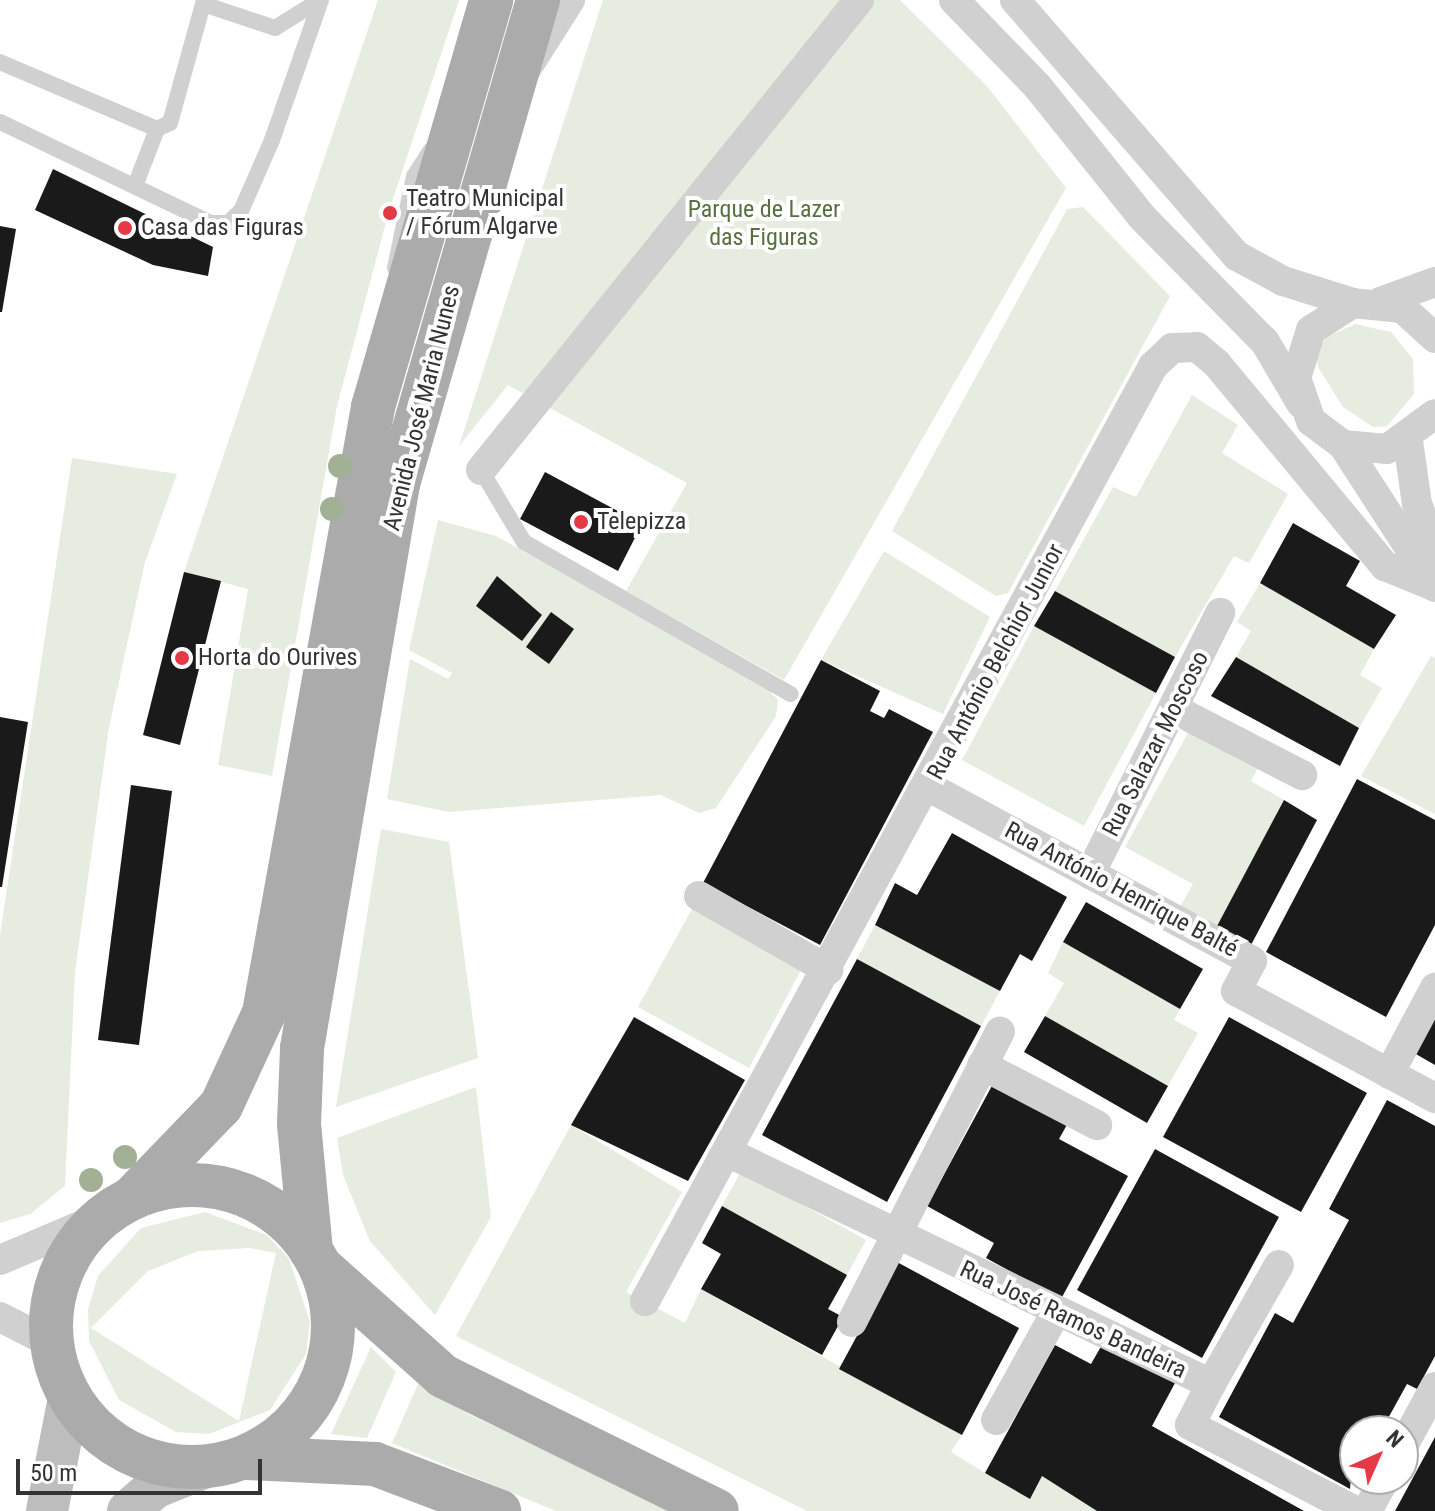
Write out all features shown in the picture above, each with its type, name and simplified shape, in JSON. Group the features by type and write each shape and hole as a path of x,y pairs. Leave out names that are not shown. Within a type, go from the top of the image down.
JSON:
{"main road":[{"path":"486,97 491,0"},
{"name":"Avenida José Maria Nunes","path":"116,1207 221,1106 264,1013 364,453 393,337 486,97 538,0"},
{"name":"Avenida José Maria Nunes","path":"317,1260 299,1124 319,943 398,484 486,97"},
{"path":"499,1511 375,1464 225,1463 166,1466 128,1453 95,1430 69,1398 51,1343 56,1283 116,1207 177,1184 222,1187 264,1203 317,1260 443,1376 717,1511"},
{"path":"128,1511 154,1488 225,1463 283,1436 313,1401 325,1373 334,1314 317,1260"},
{"path":"47,1511 69,1398"}],"street":[{"path":"486,97 549,42 570,0"},
{"path":"481,470 859,0"},
{"path":"954,0 1038,87 1142,217 1265,342 1301,403 1343,445 1434,586"},
{"path":"1015,0 1237,256 1283,281 1367,302 1420,320 1435,338"},
{"path":"1301,403 1299,353 1330,313 1428,289"},
{"name":"Rua António Belchior Junior","path":"645,1301 929,787 1153,366 1172,348 1197,347 1217,364 1385,566 1434,586"},
{"path":"1343,445 1365,451 1408,441 1435,414"},
{"path":"1408,441 1417,504 1435,548"},
{"name":"Rua Salazar Moscoso","path":"1090,874 1176,710 1220,613"},
{"path":"1176,710 1302,775"},
{"name":"Rua António Henrique Balté","path":"929,787 1252,961 1236,991 1435,1098"},
{"path":"699,896 828,970"},
{"path":"1389,1074 1435,988"},
{"path":"852,1322 1000,1032"},
{"path":"982,1065 1097,1125"},
{"name":"Rua José Ramos Bandeira","path":"727,1152 1211,1384 1190,1425 1355,1511"},
{"path":"0,1260 116,1207"},
{"path":"1211,1384 1279,1265"},
{"path":"996,1420 1056,1312"},
{"path":"0,1317 51,1343"},
{"path":"1419,1416 1435,1387"}],"lane":[{"path":"135,186 157,129 170,123 203,2 275,28 320,0"},
{"path":"0,122 211,223 228,223 241,211 320,0"},
{"path":"0,62 157,129"},
{"path":"481,470 524,542 791,694"}],"green space":[{"path":"378,0 459,0 389,211 337,406 272,776 218,765 248,589 184,572"},
{"name":"Parque de Lazer das Figuras","path":"603,0 900,0 987,86 1066,188 784,680 626,591 687,483 508,385 459,446"},
{"path":"1083,207 1170,296 1008,593 996,596 892,531 1067,209"},
{"path":"1355,324 1391,332 1413,359 1414,394 1387,426 1373,427 1343,407 1318,367 1316,352 1327,337"},
{"path":"1192,395 1238,425 1222,453 1288,494 1249,563 1234,556 1175,657 1055,591 1113,487 1136,497"},
{"path":"72,458 177,474 145,562 109,727 75,972 65,1186 30,1214 0,1223 0,935"},
{"path":"438,520 496,536 762,683 778,700 776,716 716,808 699,813 661,795 449,812 387,799 410,659 448,679 452,673 409,650"},
{"path":"884,551 990,617 943,714 821,660"},
{"path":"1260,583 1374,649 1360,675 1382,688 1359,728 1236,657 1251,631 1237,622"},
{"path":"1034,626 1156,693 1084,826 962,760"},
{"path":"1431,656 1435,658 1435,814 1361,776"},
{"path":"1189,731 1258,768 1251,781 1284,800 1216,928 1180,907 1193,884 1125,847"},
{"path":"381,829 449,842 478,1058 336,1107"},
{"path":"693,907 801,970 749,1068 638,1007"},
{"path":"875,925 1000,991 981,1026 857,959"},
{"path":"1063,942 1180,1009 1174,1020 1198,1033 1168,1086 1045,1016 1064,983 1048,973"},
{"path":"476,1087 491,1217 435,1315 370,1241 343,1175 337,1138"},
{"path":"571,1125 682,1192 626,1292 685,1323 701,1289 962,1435 951,1452 1029,1498 1042,1476 1097,1511 807,1511 456,1336"},
{"path":"741,1171 866,1240 847,1275 722,1206"},
{"path":"205,1212 267,1235 289,1259 310,1322 306,1354 270,1410 209,1434 176,1432 119,1400 89,1341 88,1309 98,1276 141,1228","holes":["250,1248 276,1253 239,1421 91,1328 148,1271 198,1251"]},
{"path":"371,1347 396,1372 367,1438 331,1434"},
{"path":"419,1382 470,1415 676,1511 556,1511 392,1443"}],"building":[{"name":"Casa das Figuras","path":"53,169 213,247 208,276 153,265 35,210"},
{"path":"0,226 16,229 2,312 0,312"},
{"name":"Telepizza","path":"545,472 642,524 618,571 520,519"},
{"path":"1293,523 1360,561 1346,586 1396,615 1374,649 1260,583"},
{"name":"Horta do Ourives","path":"184,572 221,581 180,745 143,735"},
{"path":"497,576 542,615 522,641 476,606"},
{"path":"1055,591 1175,657 1156,693 1034,626"},
{"path":"551,612 574,629 549,664 526,647"},
{"path":"1236,657 1359,728 1340,766 1211,696"},
{"path":"821,660 880,691 870,711 884,718 889,709 933,732 820,945 703,883"},
{"path":"0,717 28,722 2,887 0,887"},
{"path":"1357,779 1435,820 1435,925 1386,1017 1266,952"},
{"path":"131,785 172,791 139,1045 98,1040"},
{"path":"1284,800 1317,820 1251,945 1216,928"},
{"path":"952,833 1067,897 1032,961 1020,954 1000,991 875,925 895,883 917,895"},
{"path":"1086,902 1203,969 1180,1009 1063,942"},
{"path":"857,959 981,1026 887,1202 762,1135"},
{"path":"1045,1016 1168,1086 1147,1123 1024,1052"},
{"path":"1435,1016 1435,1065 1414,1053"},
{"path":"634,1017 745,1080 688,1181 571,1125"},
{"path":"1229,1017 1367,1093 1301,1212 1163,1137"},
{"path":"994,1082 1068,1123 1059,1139 1128,1176 1061,1299 986,1258 994,1243 927,1206"},
{"path":"1387,1100 1435,1126 1435,1356 1417,1389 1407,1384 1390,1415 1339,1415 1339,1483 1219,1417 1275,1313 1293,1323 1349,1220 1329,1209"},
{"path":"1155,1149 1279,1217 1202,1358 1077,1290"},
{"path":"722,1206 847,1275 828,1309 843,1317 822,1355 701,1289 721,1254 702,1243"},
{"path":"897,1262 1019,1328 962,1435 839,1369"},
{"path":"1103,1343 1175,1383 1152,1426 1304,1511 1097,1511 1042,1476 1030,1499 985,1473 1055,1345 1091,1364"},
{"path":"1435,1437 1435,1511 1395,1511 1404,1495 1419,1495 1419,1467"}],"place":[{"name":"Teatro Municipal / Fórum Algarve","path":"390,213"},
{"name":"Casa das Figuras","path":"125,228"},
{"name":"Telepizza","path":"581,522"},
{"name":"Horta do Ourives","path":"182,658"}]}
